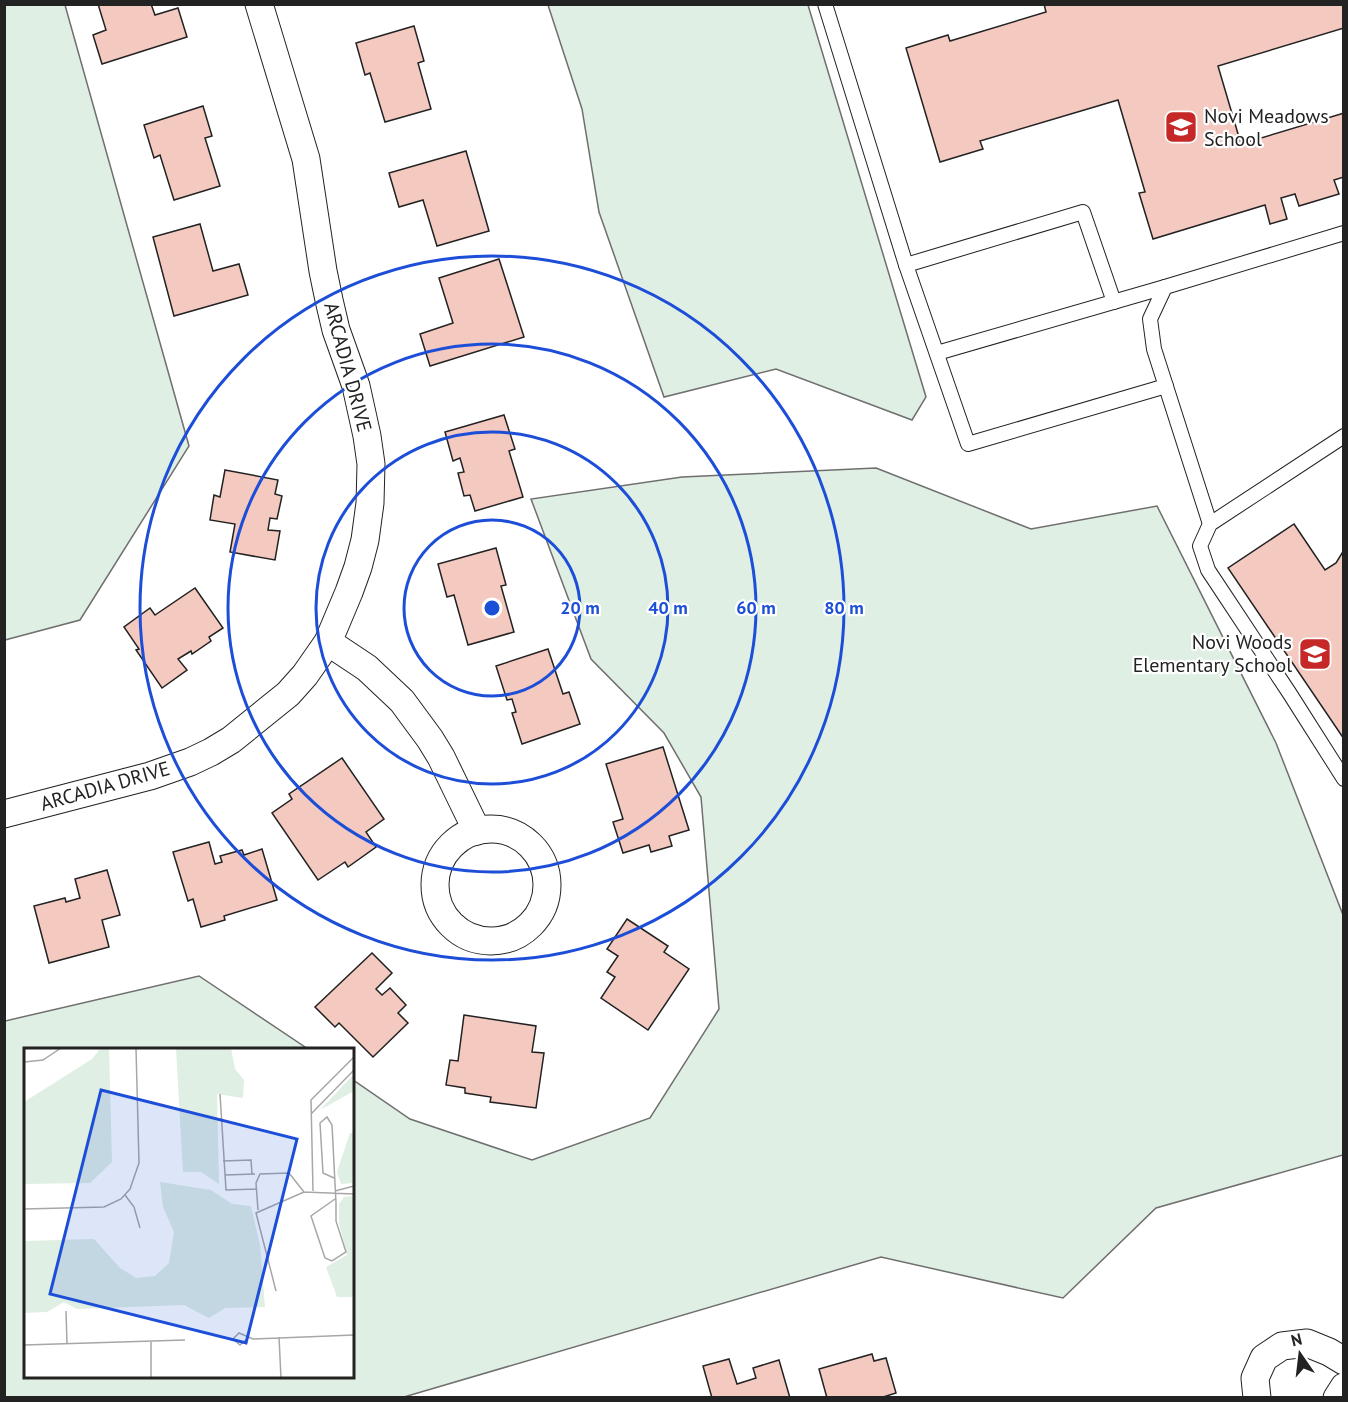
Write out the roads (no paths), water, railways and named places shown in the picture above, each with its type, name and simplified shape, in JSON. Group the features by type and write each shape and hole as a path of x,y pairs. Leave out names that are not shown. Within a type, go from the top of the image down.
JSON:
{"street":[{"name":"ARCADIA DRIVE","path":"4,814 150,776 190,762 231,740 288,694 305,675 328,642 358,567 370,503 371,464 362,411 356,386 336,330 329,300 306,159 259,4"},
{"path":"328,642 367,668 402,701 441,757 477,831"},
{"path":"496,829 515,834 531,845 543,861 548,880 546,899 538,917 524,932 507,940 489,942 471,939 456,930 444,917 436,901 434,883 442,857 460,838 477,831 496,829"},
{"path":"1257,1398 1255,1378 1264,1358 1282,1346 1306,1343 1344,1361"},
{"path":"1337,1398 1344,1387"}],"lane":[{"path":"825,4 906,265 968,444 1166,386"},
{"path":"906,265 1083,212 1114,302"},
{"path":"937,353 1344,233"},
{"path":"1165,287 1150,319 1154,349 1210,524"},
{"path":"1344,436 1210,524 1200,546 1208,570 1344,779"}],"place":[{"name":"Novi Meadows School","path":"1181,127"},
{"name":"Novi Woods Elementary School","path":"1315,654"}]}
